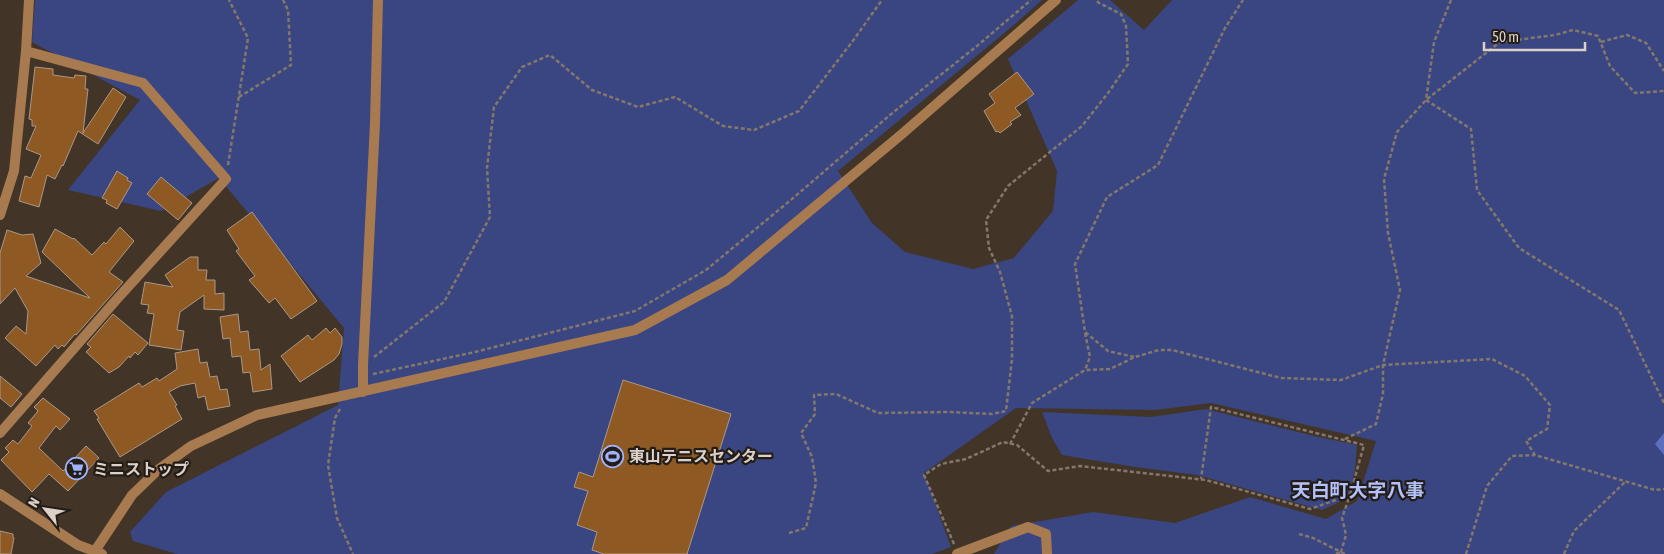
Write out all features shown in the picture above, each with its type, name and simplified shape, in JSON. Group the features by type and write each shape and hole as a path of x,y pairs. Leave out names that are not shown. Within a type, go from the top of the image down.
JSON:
{"street":[{"path":"0,215 14,171 29,0"},
{"path":"363,392 375,123 378,0"},
{"path":"0,494 78,544 96,553 132,495 159,470 190,446 257,415 635,330 727,280 902,134 1056,0"},
{"path":"0,433 117,299 226,179 144,83 26,51"},
{"path":"958,554 969,552 1028,527 1046,534 1047,554"}],"path":[{"path":"226,179 248,38 229,0"},
{"path":"239,97 291,65 288,10 283,0"},
{"path":"363,370 444,302 490,218 487,168 494,107 522,66 550,55 592,90 638,107 675,97 722,126 754,130 799,110 882,0"},
{"path":"363,370 393,371 635,311 706,270 1030,0"},
{"path":"789,533 806,528 816,483 812,457 801,432 815,414 814,396 836,394 878,413 948,412 992,414 1006,412 1012,359 1012,316 1000,272 990,248 986,220 1008,186 1082,126 1128,64 1126,26 1121,14 1096,0"},
{"path":"1086,370 1090,357 1075,264 1107,197 1158,165 1225,28 1243,0"},
{"path":"1426,100 1434,42 1451,0"},
{"path":"1344,440 1376,424 1383,394 1383,365 1400,290 1388,233 1384,179 1397,132 1426,100 1500,42 1555,35 1573,30 1598,36 1610,66 1635,93 1664,91"},
{"path":"1601,42 1627,35 1646,42 1664,71"},
{"path":"1426,100 1471,129 1478,190 1519,248 1619,310 1664,403"},
{"path":"1085,332 1108,351 1135,357"},
{"path":"1010,444 1032,403 1086,370 1110,369 1135,357 1159,350 1172,350 1281,378 1341,380 1383,365 1492,360 1525,376 1550,405 1547,429 1526,441 1534,455"},
{"path":"347,396 335,418 328,465 337,518 353,554"},
{"path":"1201,479 1211,407 1364,445 1342,518 1346,535 1341,552"},
{"path":"958,554 924,475 941,464 966,459 1004,442 1017,445 1048,471 1080,466 1201,479 1310,509 1350,495"},
{"path":"1466,554 1487,486 1512,456 1534,455 1655,490 1664,489"},
{"path":"1564,554 1574,531 1626,482"},
{"path":"1300,534 1313,538 1345,554"},
{"path":"1336,554 1341,552"}],"shaded area":[{"path":"35,0 1042,0 838,171 872,223 905,252 973,269 1014,258 1053,211 1057,171 1008,59 1078,0 1110,0 1144,30 1172,0 1664,0 1664,554 994,554 1011,526 1093,512 1175,523 1250,497 1326,519 1357,501 1376,441 1211,403 1155,410 1016,408 924,473 951,547 932,554 177,554 133,541 130,532 166,492 338,405 344,328 219,178 161,211 68,190 140,100 32,42"},
{"path":"1206,409 1357,445 1355,470 1348,498 1322,510 1197,475 1062,455 1052,438 1042,412 1151,417"},
{"path":"1664,433 1664,455 1655,444"}],"building":[{"path":"35,67 53,69 53,75 74,78 75,75 86,76 85,89 88,89 83,133 113,88 126,97 98,144 78,131 63,166 55,179 47,175 39,207 19,201 25,176 31,178 41,155 26,149 36,126 32,126 32,120 29,119"},
{"path":"1017,72 1034,94 1015,108 1021,115 1010,122 1012,124 1000,133 996,132 984,111 995,103 989,94"},
{"path":"117,171 132,183 117,209 106,203 107,200 102,198"},
{"path":"161,177 192,203 178,220 147,194"},
{"path":"252,212 317,301 291,319 275,298 269,303 249,280 255,276 236,251 239,249 227,230"},
{"path":"120,227 134,241 109,272 123,282 64,347 62,345 58,349 55,345 36,366 5,338 16,326 26,334 28,311 15,288 0,304 0,253 7,230 22,235 33,234 41,263 26,276 90,298 42,252 55,229 74,238 92,255 104,242 106,244"},
{"path":"190,257 198,257 198,270 207,270 206,280 215,280 215,294 224,293 224,310 204,309 204,295 180,312 177,330 184,331 181,350 149,345 154,314 147,313 149,305 141,304 145,282 173,287 165,275"},
{"path":"113,314 148,343 138,355 135,352 119,367 109,373 86,352 91,347 87,344"},
{"path":"238,314 240,332 248,331 250,350 259,349 261,370 270,364 272,389 253,392 250,372 243,373 241,356 232,357 230,338 223,339 220,317"},
{"path":"326,328 330,333 335,328 342,337 339,354 334,360 300,382 281,356 308,335 312,340"},
{"path":"198,349 200,363 207,362 210,377 217,376 220,390 227,389 230,406 208,410 205,396 198,398 195,383 180,386 169,392 177,405 175,406 182,419 120,457 94,411 139,383 142,387 157,378 159,381 177,369 175,353"},
{"path":"0,376 22,394 11,407 0,398"},
{"path":"623,380 731,414 687,554 604,554 592,550 597,532 577,525 588,491 574,487 579,472 593,477"},
{"path":"43,398 70,419 60,430 56,426 39,448 63,471 86,446 99,458 68,491 49,474 32,492 1,460 9,452 5,448 13,440 18,444 32,426 28,423 38,411 34,407"},
{"path":"0,531 13,534 11,554 0,554"}],"place":[{"name":"東山テニスセンター","path":"613,456"},
{"name":"ミニストップ","path":"77,469"}],"district":[{"name":"天白町大字八事","path":"1358,490"}]}
